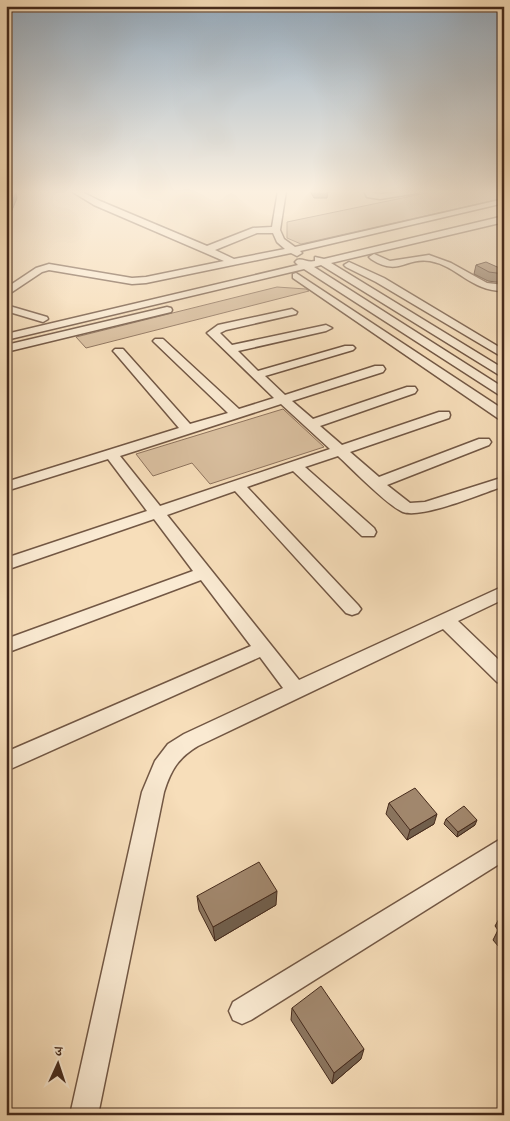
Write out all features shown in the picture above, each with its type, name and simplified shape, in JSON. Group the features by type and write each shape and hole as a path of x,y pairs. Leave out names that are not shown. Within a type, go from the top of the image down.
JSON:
{"street":[{"path":"193,243 233,262"},
{"path":"208,249 222,243"},
{"path":"284,243 332,283 504,394"},
{"path":"6,337 257,277 302,258 355,243"},
{"path":"6,327 365,243"},
{"path":"322,262 400,243"},
{"path":"374,257 435,243"},
{"path":"362,252 374,257 383,264 393,265 423,258 431,259 488,287 504,288"},
{"path":"350,279 348,265 362,252"},
{"path":"6,293 39,270 49,267 138,281 233,262 302,258 322,262 504,374"},
{"path":"348,265 380,280 504,355"},
{"path":"296,276 504,416"},
{"path":"257,277 310,277 332,283"},
{"path":"6,349 186,305"},
{"path":"6,308 43,319"},
{"path":"398,309 438,315"},
{"path":"86,330 108,312"},
{"path":"292,312 214,330 213,333 256,375 399,503 407,508 426,507 504,481"},
{"path":"231,349 326,328"},
{"path":"409,333 415,356"},
{"path":"159,341 237,414"},
{"path":"256,375 348,348"},
{"path":"119,351 188,430"},
{"path":"6,487 379,368"},
{"path":"312,424 411,390"},
{"path":"6,564 444,415"},
{"path":"378,483 484,442"},
{"path":"111,454 296,690"},
{"path":"295,466 368,532"},
{"path":"238,485 352,609"},
{"path":"6,646 204,573"},
{"path":"84,1115 151,802 162,763 175,749 191,740 504,592"},
{"path":"445,620 504,677"},
{"path":"6,762 262,648"},
{"path":"242,1011 504,848"}],"shaded area":[{"path":"277,287 306,289 309,291 86,348 76,337"},
{"path":"283,409 324,447 210,484 192,463 153,476 136,454"}],"building":[{"path":"486,262 504,270 504,274 489,272 476,265"},
{"path":"415,788 437,814 410,830 389,803"},
{"path":"464,806 477,820 458,832 446,819"},
{"path":"259,862 277,891 213,927 197,896"},
{"path":"504,914 504,922 500,917"},
{"path":"504,926 504,938 498,930"},
{"path":"321,986 364,1049 334,1073 292,1008"}]}
